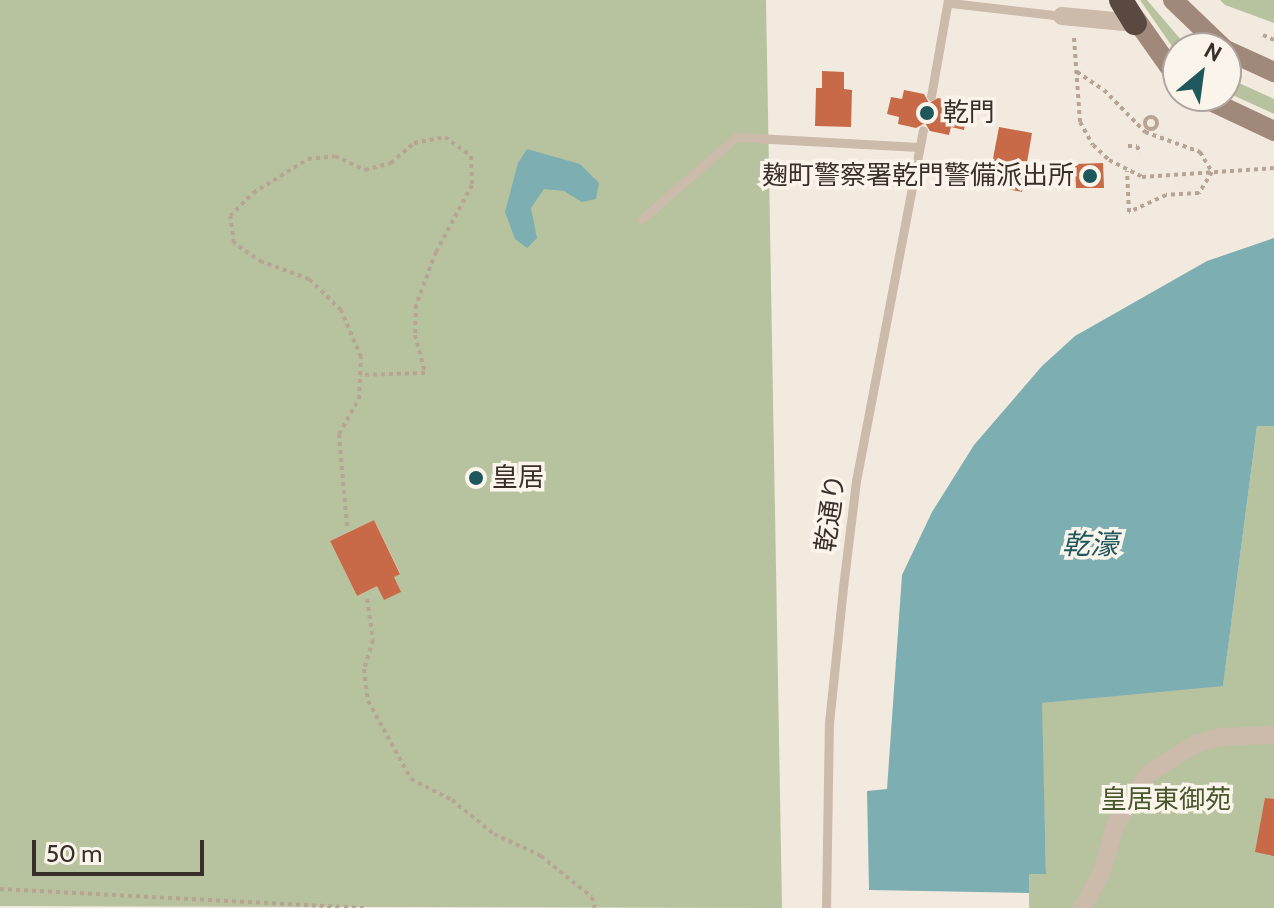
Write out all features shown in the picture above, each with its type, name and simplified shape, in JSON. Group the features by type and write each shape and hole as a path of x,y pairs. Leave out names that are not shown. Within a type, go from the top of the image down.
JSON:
{"highway":[{"path":"1123,0 1135,23"}],"street":[{"path":"1173,0 1206,32"},
{"path":"1067,16 1135,23 1162,58"},
{"path":"1242,57 1274,72"},
{"path":"1234,112 1274,131"},
{"path":"1082,908 1098,882 1116,823 1149,773 1196,744 1221,737 1274,735"}],"lane":[{"path":"931,96 952,1 1067,16"},
{"name":"乾通り","path":"826,908 829,723 856,481 923,130"},
{"path":"642,219 736,137 919,147"}],"path":[{"path":"1067,16 1077,72 1080,122 1093,145 1127,171 1142,177 1274,168"},
{"path":"1263,35 1274,40"},
{"path":"1077,72 1146,130 1200,152 1212,172"},
{"path":"347,526 339,434 359,399 360,375 361,357 341,310 309,279 262,262 234,243 230,216 253,193 308,159 335,156 365,170 391,163 414,143 445,137 471,156 472,185 436,252 416,305 415,335 425,373 360,375"},
{"path":"1128,146 1137,146 1140,153"},
{"path":"1127,171 1129,212 1166,195 1199,193 1212,172"},
{"path":"367,599 373,640 364,669 368,701 411,779 452,800 494,834 541,856 592,897 595,908"},
{"path":"0,889 364,908"}],"green space":[{"name":"皇居","path":"0,0 766,0 782,908 0,906","holes":["374,520 400,573 357,596 330,541"]},
{"path":"1140,0 1147,0 1174,32 1162,32"},
{"path":"1220,0 1274,0 1274,23 1225,5"},
{"path":"1242,84 1274,99 1274,114 1242,99"},
{"name":"皇居東御苑","path":"1257,426 1274,426 1274,908 1029,908 1029,874 1046,874 1041,703 1223,685"}],"water":[{"path":"527,149 580,164 599,183 596,199 582,202 564,191 544,189 531,208 537,238 527,248 515,239 505,212 518,163"},
{"name":"乾濠","path":"1274,238 1274,426 1257,426 1223,686 1042,703 1046,874 1029,874 1029,893 869,890 867,791 887,789 902,575 932,512 974,445 1042,366 1075,336 1207,261"}],"building":[{"path":"822,71 844,72 844,89 852,90 851,127 815,126 816,88 822,88"},
{"name":"乾門","path":"904,90 924,94 929,103 938,98 956,102 954,109 967,112 964,130 951,127 949,135 930,131 925,123 916,128 898,124 899,117 887,114 891,97 902,99"},
{"path":"999,127 1032,133 1022,192 988,185"},
{"path":"1103,163 1104,188 1076,188 1075,164"},
{"path":"374,520 400,574 394,577 401,592 384,600 377,586 357,596 330,541"},
{"path":"1265,798 1274,799 1274,856 1255,852"}],"place":[{"name":"乾門","path":"927,113"},
{"name":"麹町警察署乾門警備派出所","path":"1090,176"},
{"name":"皇居","path":"476,478"}]}
